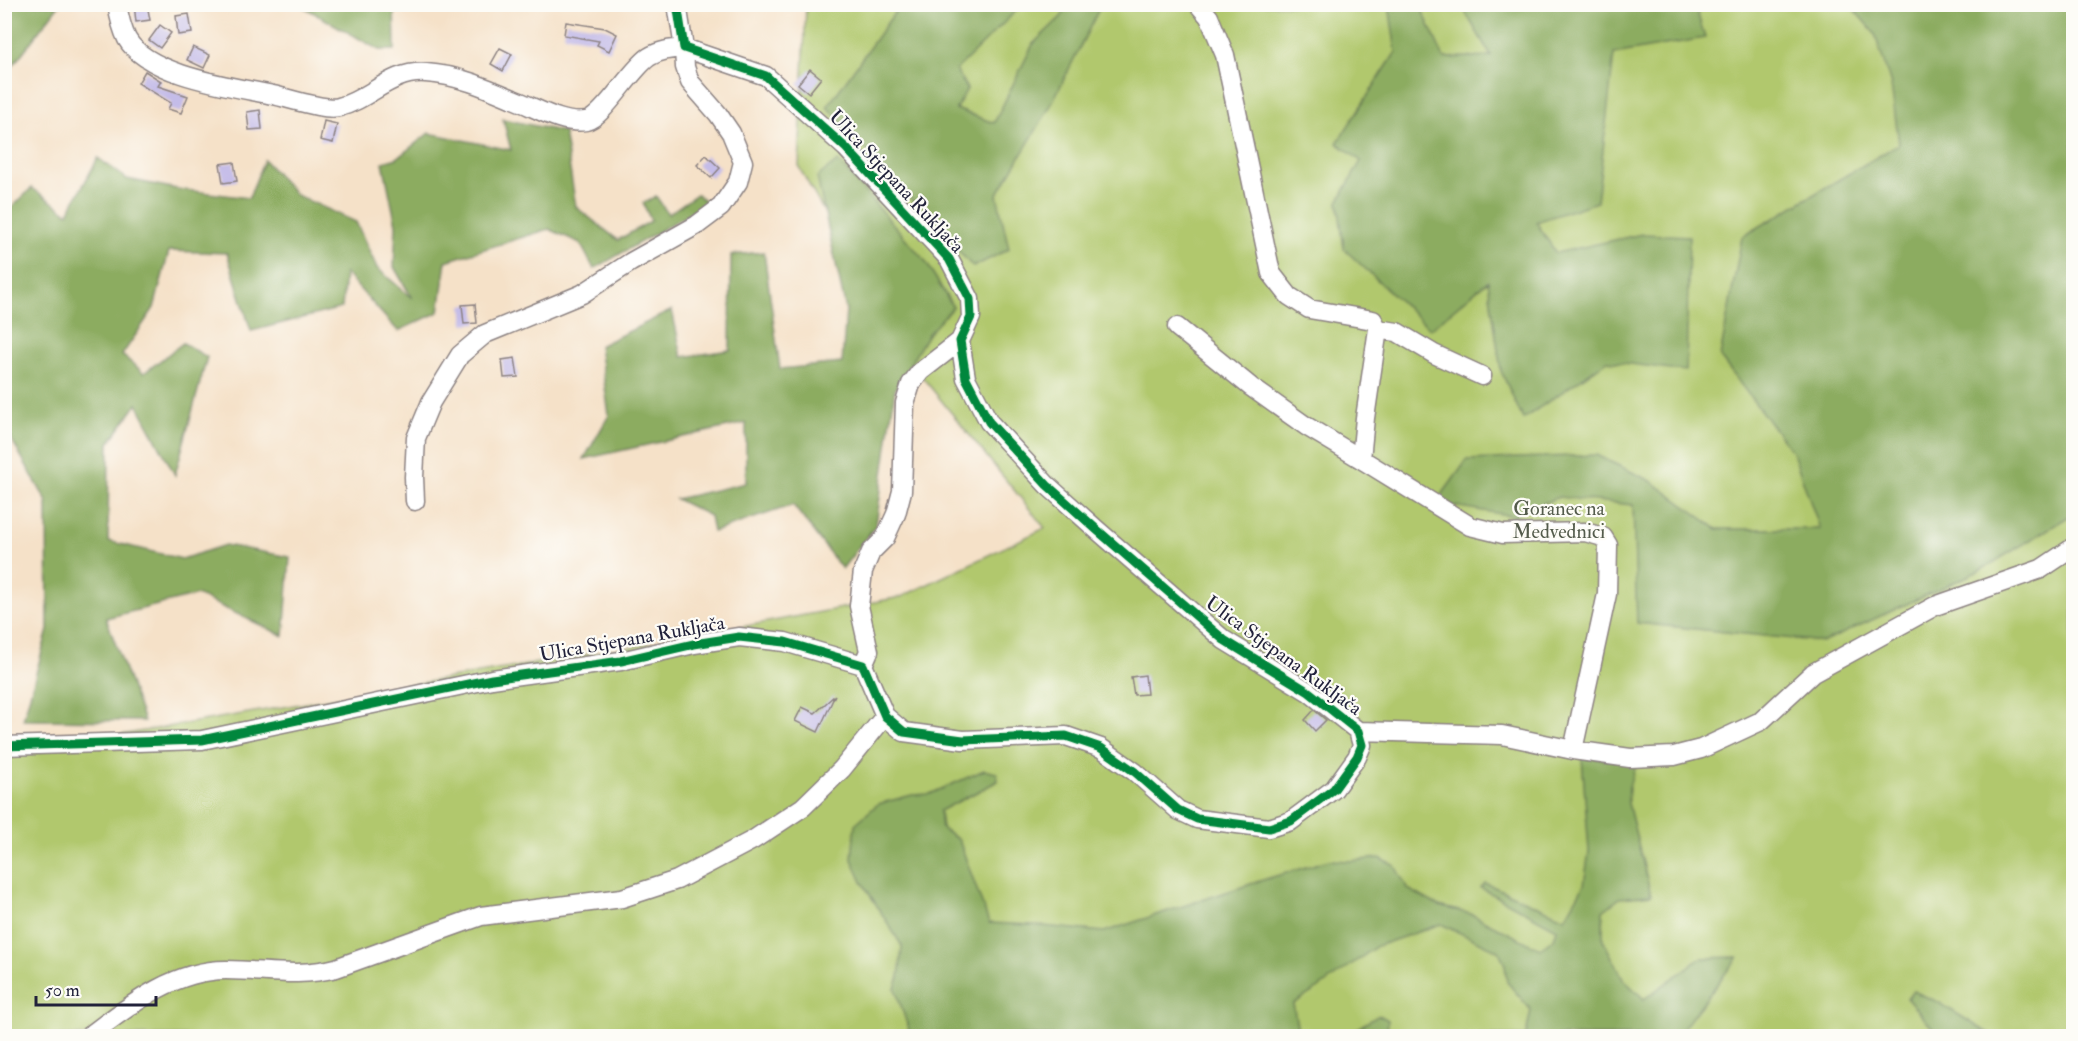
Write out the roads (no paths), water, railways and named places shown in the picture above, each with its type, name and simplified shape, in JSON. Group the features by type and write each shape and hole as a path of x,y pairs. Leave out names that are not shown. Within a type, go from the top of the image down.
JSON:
{"street":[{"path":"117,4 128,40 136,50 161,65 190,77 231,88 338,108 396,76 425,72 474,83 567,120 590,120 598,115 648,57 659,51 684,48"},
{"path":"415,501 416,438 431,402 460,356 485,334 582,294 631,262 697,225 721,207 738,182 743,162 731,133 690,82 685,67 677,4"},
{"path":"1198,4 1209,17 1225,55 1271,273 1289,296 1309,309 1373,320 1378,329 1361,459"},
{"name":"Ulica Stjepana Rukljača","path":"684,48 766,76 846,148 949,259 970,299 971,317 960,341 966,378 989,423 1047,484 1224,640 1309,692 1358,731 1362,745 1334,789 1291,821 1269,828 1197,819 1178,810 1135,772 1101,748 1066,736 963,740 904,732 885,716"},
{"path":"1177,327 1260,393 1306,426 1470,526 1503,534 1585,532 1603,537 1608,545 1606,594 1573,750"},
{"path":"1378,329 1397,333 1434,354 1482,376"},
{"path":"89,1036 136,1000 199,972 225,970 314,974 481,916 622,898 677,880 753,840 803,807 842,770 885,716 863,665 869,651 859,606 863,571 872,552 885,538 896,514 902,491 905,403 911,384 920,372 960,341"},
{"name":"Ulica Stjepana Rukljača","path":"1358,731 1502,735 1573,750 1630,758 1674,756 1701,749 1761,721 1813,673 1935,606 2041,569 2073,547"},
{"name":"Ulica Stjepana Rukljača","path":"4,746 202,740 492,679 621,661 694,644 739,638 785,642 863,665"}],"park label":[{"name":"Goranec na Medvednici","path":"1559,520"}]}
